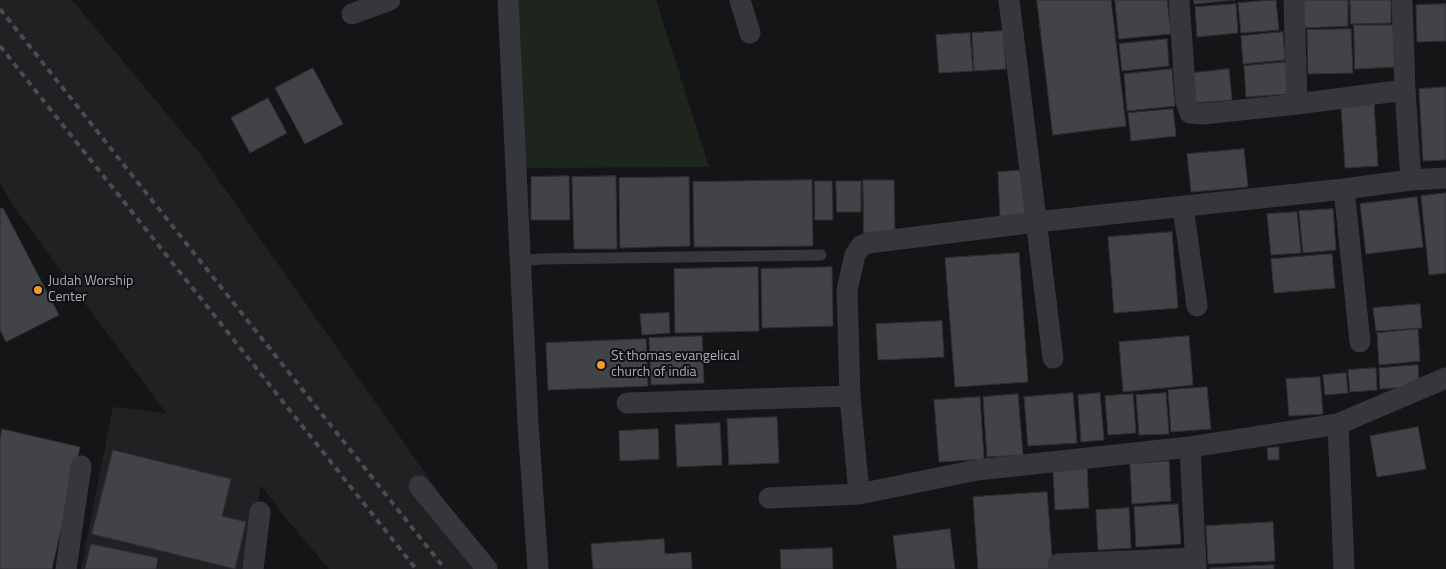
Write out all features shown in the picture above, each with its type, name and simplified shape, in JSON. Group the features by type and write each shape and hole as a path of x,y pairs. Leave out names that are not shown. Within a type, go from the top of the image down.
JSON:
{"street":[{"path":"352,14 390,0"},
{"path":"508,0 528,423 538,569"},
{"path":"740,0 750,33"},
{"path":"1009,0 1053,358"},
{"path":"1179,0 1186,102 1190,113 1203,114 1297,104 1405,90"},
{"path":"1294,0 1297,104"},
{"path":"1402,0 1411,180"},
{"path":"859,494 850,396 848,290 855,255 861,246 868,243 1036,222 1411,180 1446,178"},
{"path":"1344,189 1360,342"},
{"path":"1183,207 1197,306"},
{"path":"769,498 859,494 977,470 1190,447 1338,424 1446,378"},
{"path":"627,403 850,396"},
{"path":"1338,424 1344,569"},
{"path":"1058,564 1195,563 1190,447"},
{"path":"66,569 81,466"},
{"path":"419,486 487,569"},
{"path":"253,569 260,512"}],"lane":[{"path":"520,261 542,259 821,255"}],"shaded area":[{"path":"0,0 72,0 201,155 493,569 329,569 284,516 261,485 244,569 81,569 113,407 166,413 12,204 0,183"},
{"path":"518,0 656,0 709,167 524,168"}],"building":[{"path":"1037,0 1111,0 1126,126 1053,135"},
{"path":"1115,0 1167,0 1171,34 1119,39"},
{"path":"1194,0 1235,0 1194,4"},
{"path":"1276,0 1279,30 1241,33 1238,3"},
{"path":"1302,0 1348,0 1348,26 1302,28"},
{"path":"1350,0 1391,0 1391,23 1351,24"},
{"path":"1236,4 1238,33 1197,37 1195,7"},
{"path":"1446,4 1446,41 1417,42 1416,5"},
{"path":"1354,25 1394,25 1396,67 1355,69"},
{"path":"1351,29 1353,73 1308,74 1307,30"},
{"path":"1003,31 1006,69 974,71 972,33"},
{"path":"1283,32 1285,60 1243,64 1241,36"},
{"path":"970,33 973,71 939,73 936,35"},
{"path":"1167,39 1169,66 1122,71 1119,44"},
{"path":"1286,62 1289,94 1246,97 1244,66"},
{"path":"313,68 343,124 305,144 275,88"},
{"path":"1172,69 1175,106 1127,111 1124,74"},
{"path":"1229,69 1232,100 1195,103 1192,73"},
{"path":"1446,87 1446,160 1423,161 1419,89"},
{"path":"268,98 287,133 250,153 231,118"},
{"path":"1374,103 1378,166 1345,168 1341,106"},
{"path":"1173,109 1176,136 1131,141 1128,113"},
{"path":"1244,149 1248,187 1191,192 1187,154"},
{"path":"1023,170 1025,216 1000,218 998,172"},
{"path":"569,176 570,220 531,220 531,177"},
{"path":"616,176 617,249 574,249 572,177"},
{"path":"689,177 690,246 620,248 619,178"},
{"path":"812,180 813,246 694,247 693,182"},
{"path":"863,180 894,180 895,234 864,234"},
{"path":"815,181 832,181 833,220 815,220"},
{"path":"836,181 861,181 861,212 837,212"},
{"path":"1446,193 1446,273 1429,275 1421,196"},
{"path":"1417,197 1423,247 1366,254 1360,204"},
{"path":"3,208 59,315 6,342 0,330 0,209"},
{"path":"1333,209 1336,250 1303,253 1299,211"},
{"path":"1297,212 1301,253 1271,255 1267,214"},
{"path":"1172,232 1178,308 1114,313 1108,237"},
{"path":"1019,253 1028,382 955,387 945,258"},
{"path":"1332,254 1335,288 1274,293 1271,259"},
{"path":"758,267 759,331 675,333 674,269"},
{"path":"832,267 833,326 762,328 761,269"},
{"path":"1420,304 1422,328 1376,331 1373,308"},
{"path":"669,313 670,333 642,335 640,314"},
{"path":"942,321 944,357 878,360 876,324"},
{"path":"1418,329 1420,361 1379,365 1377,333"},
{"path":"702,336 704,383 651,385 649,338"},
{"path":"1189,336 1193,385 1123,392 1119,342"},
{"path":"646,339 648,386 548,390 546,343"},
{"path":"1418,365 1419,386 1380,389 1379,368"},
{"path":"1376,368 1377,390 1350,392 1348,370"},
{"path":"1346,373 1348,393 1325,395 1323,375"},
{"path":"1320,377 1323,414 1289,416 1286,379"},
{"path":"1207,387 1211,429 1171,432 1168,390"},
{"path":"1073,393 1077,443 1028,446 1024,397"},
{"path":"1100,393 1104,440 1081,442 1078,395"},
{"path":"1166,393 1169,434 1139,435 1136,395"},
{"path":"1018,394 1023,455 987,457 983,397"},
{"path":"1133,394 1136,433 1108,435 1105,396"},
{"path":"980,397 984,459 939,462 934,400"},
{"path":"777,417 779,463 729,465 727,419"},
{"path":"720,423 722,465 677,467 675,425"},
{"path":"1418,427 1426,469 1377,477 1370,436"},
{"path":"2,429 80,447 52,569 0,569 0,440"},
{"path":"658,429 659,459 620,461 619,431"},
{"path":"1279,447 1279,460 1268,460 1267,448"},
{"path":"113,450 231,479 222,516 246,522 235,569 92,534"},
{"path":"1169,461 1171,501 1132,504 1130,464"},
{"path":"1087,467 1089,508 1055,510 1053,469"},
{"path":"1047,492 1053,569 978,569 973,497"},
{"path":"1178,504 1181,544 1136,547 1134,507"},
{"path":"1129,508 1131,548 1098,550 1096,510"},
{"path":"1273,522 1275,561 1208,564 1206,526"},
{"path":"950,529 955,569 897,569 893,536"},
{"path":"664,539 665,554 691,552 692,569 593,569 591,544"},
{"path":"91,544 158,558 156,569 85,569"},
{"path":"832,548 833,569 781,569 780,550"},
{"path":"1274,565 1274,569 1210,569 1210,568"}],"railway":[{"path":"0,9 445,569"},
{"path":"0,46 416,569"}],"place":[{"name":"Judah Worship Center","path":"38,290"},
{"name":"St thomas evangelical church of india","path":"601,365"}]}
